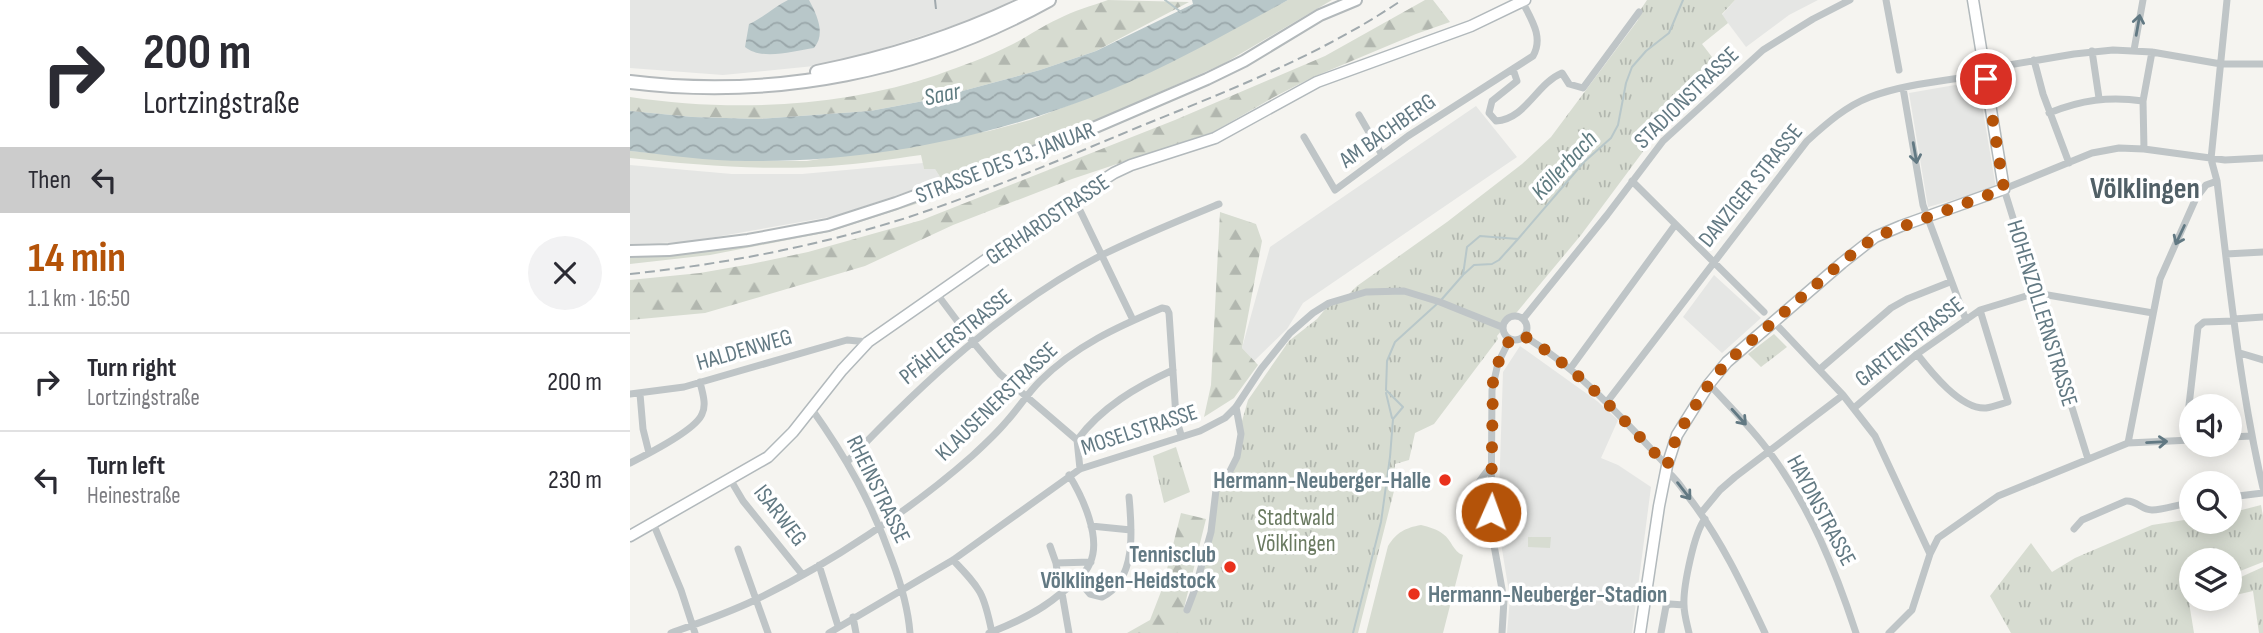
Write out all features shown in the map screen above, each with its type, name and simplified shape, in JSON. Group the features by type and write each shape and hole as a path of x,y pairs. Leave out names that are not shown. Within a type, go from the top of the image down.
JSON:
{"highway":[{"path":"630,74 682,79 738,79 816,72 922,46 985,22 1032,0"},
{"path":"630,82 681,87 736,87 793,83 846,75 905,62 956,45 1049,0"}],"main road":[{"name":"STRASSE DES 13. JANUAR","path":"630,251 669,250 748,240 828,225 896,203 1038,151 1172,94 1244,61 1320,15 1356,0"}],"street":[{"name":"STADIONSTRASSE","path":"1523,318 1663,141 1763,50 1850,0"},
{"path":"1886,0 1899,69"},
{"name":"HOHENZOLLERNSTRASSE","path":"1973,0 1982,72 2004,189 2088,460"},
{"path":"2134,50 2143,0"},
{"path":"2227,0 2211,159 2217,181 2252,436 2263,488"},
{"name":"AM BACHBERG","path":"1304,137 1335,190 1452,107 1532,57 1538,39 1524,1"},
{"name":"GERHARDSTRASSE","path":"630,536 768,457 793,432 868,342 1114,173 1215,138 1317,82 1471,26 1524,1"},
{"name":"AM BACHBERG","path":"1513,69 1517,81 1492,102 1489,113 1496,121 1507,120 1517,113 1551,77 1562,73 1569,84 1583,88 1639,12"},
{"name":"DANZIGER STRASSE","path":"1607,402 1807,141 1835,117 1869,97 2034,60 2092,51 2134,50 2221,64 2263,64"},
{"path":"2092,51 2099,98"},
{"path":"2144,149 2143,101 2152,52"},
{"path":"2034,60 2049,113 2068,163"},
{"path":"1903,88 1923,205 1966,320"},
{"path":"2049,113 2099,98 2143,101"},
{"path":"1359,115 1382,155"},
{"path":"1658,506 1677,435 1709,384 1727,362 1868,243 1901,226 2103,150 2144,149 2211,159 2263,159"},
{"path":"1632,181 1764,312"},
{"path":"2128,443 2160,279 2196,198 2206,186 2217,181"},
{"path":"1074,198 1133,320"},
{"name":"PFÄHLERSTRASSE","path":"847,462 908,400 973,342 1039,294 1101,256 1219,204"},
{"path":"1570,369 1675,225"},
{"path":"2226,254 2263,252"},
{"path":"1820,369 1891,309 1907,299 1950,282"},
{"name":"MOSELSTRASSE","path":"829,633 953,560 1080,469 1210,427 1225,418 1236,407 1278,347 1313,313 1329,303 1366,292 1405,291 1502,327"},
{"name":"GARTENSTRASSE","path":"1854,408 1917,354 1980,310 2036,293 2153,313"},
{"path":"937,294 1000,374 1077,440"},
{"name":"KLAUSENERSTRASSE","path":"671,633 694,629 757,599 819,565 880,526 972,456 1006,422 1025,397 1063,360 1085,344 1133,320 1162,308 1167,309 1173,370"},
{"path":"1917,354 1936,378 1970,405 1985,408 2008,402 1980,310"},
{"path":"1517,315 1523,318 1527,330 1524,336 1515,340 1506,336 1502,327 1504,320 1517,315"},
{"path":"2192,394 2199,327 2204,322 2263,317"},
{"path":"1774,322 1820,369 1875,436 1930,554"},
{"path":"1524,336 1570,369 1607,402 1658,456 1703,516 1765,633"},
{"name":"HALDENWEG","path":"630,394 670,390 842,341 853,339 868,342"},
{"path":"1502,633 1504,600 1491,529 1493,380 1510,339"},
{"path":"2240,353 2263,360"},
{"path":"1080,469 1077,440 1088,426 1123,396 1173,370 1176,417 1181,435"},
{"path":"630,463 699,420 704,413 700,382"},
{"name":"HAYDNSTRASSE","path":"1709,384 1769,450 1797,493 1842,591 1856,633"},
{"path":"640,394 643,429 649,453"},
{"path":"1689,633 1684,605 1694,541 1703,516 1720,490 1843,395"},
{"path":"1187,610 1211,532 1216,490 1237,457 1241,434 1236,407"},
{"name":"RHEINSTRASSE","path":"811,408 847,462 880,526 903,590 910,633"},
{"path":"2242,436 2252,436"},
{"path":"1889,633 1912,610 1938,538 1998,496 2128,443 2179,440"},
{"path":"1640,633 1658,506 1661,470 1658,456"},
{"path":"1491,512 1475,506 1473,499 1479,482 1493,465"},
{"path":"953,560 979,587 985,600 991,633 1046,607 1061,589 1078,580 1091,562 1094,542 1091,526 1085,505 1069,475"},
{"name":"ISARWEG","path":"730,479 743,501 802,574"},
{"path":"2242,496 2263,493"},
{"path":"1078,580 1090,594 1102,597 1110,593 1123,576 1131,530 1129,497"},
{"path":"2074,529 2082,520 2126,501 2152,510 2179,505"},
{"path":"653,523 694,629"},
{"path":"1091,526 1131,530"},
{"path":"1050,545 1069,633"},
{"path":"738,548 768,633"},
{"path":"1056,563 1091,562"},
{"path":"819,565 838,626"},
{"path":"1661,633 1666,606 1684,605"},
{"path":"853,617 856,633"}],"shaded area":[{"path":"630,0 1013,0 986,15 834,64 723,75 630,68"},
{"path":"1735,0 1818,0 1789,15 1746,47 1722,15"},
{"path":"1978,81 1996,188 1928,207 1909,93"},
{"path":"1476,106 1517,157 1303,303 1287,329 1254,361 1242,348 1270,247"},
{"path":"923,163 924,169 935,169 942,180 835,216 687,242 630,244 630,165 732,174 802,174"},
{"path":"1714,275 1761,318 1722,353 1683,317"},
{"path":"1520,346 1597,401 1618,420 1601,458 1618,465 1651,487 1632,633 1507,633 1510,598 1498,525 1503,372"}],"green space":[{"path":"1108,0 1189,2 1096,51 1040,70 929,100 870,111 758,119 630,111 630,97 707,105 785,104 900,86 984,57 1064,16"},
{"path":"1288,0 1332,0 1223,64 1086,125 942,180 935,169 924,169 921,155 842,165 780,168 630,158 630,151 744,161 807,161 989,131 1030,120 1146,74"},
{"path":"1425,0 1433,0 1450,22 1311,78 1213,132 1072,179 953,225 865,266 705,313 630,320 630,280 700,273 751,264 808,252 922,220 1175,120 1325,56"},
{"name":"Stadtwald Völklingen","path":"1647,0 1735,0 1722,14 1728,23 1702,44 1722,70 1665,122 1581,235 1497,336 1498,339 1434,424 1415,433 1409,460 1395,464 1394,491 1358,633 1177,633 1205,555 1216,490 1237,457 1248,400 1289,341 1317,319 1327,307 1341,302 1357,286 1522,164 1551,137 1638,20 1639,12"},
{"path":"952,187 953,192 829,232 710,255 630,264 630,258 749,244"},
{"path":"1220,212 1256,224 1262,241 1242,348 1258,365 1234,398 1204,417 1211,385"},
{"path":"1774,334 1787,347 1761,367 1748,354"},
{"path":"1176,447 1190,492 1164,503 1153,456"},
{"path":"2261,505 2263,562 2242,570 2242,548 2179,548 2179,611 2190,611 2194,633 2011,633 1990,596 2031,543 2052,572 2075,558 2152,525 2179,521 2179,534 2242,534 2242,510"},
{"path":"1181,513 1206,519 1184,608 1188,625 1254,633 1127,633 1150,620 1162,589"},
{"name":"Hermann-Neuberger-Stadion","path":"1421,525 1441,532 1463,555 1443,633 1366,633 1388,546 1402,531"},
{"path":"1528,537 1551,537 1550,548 1528,547"},
{"path":"2263,567 2263,633 2259,633 2253,591 2242,594 2242,577"}],"water":[{"path":"788,0 809,0 820,31 818,43 814,48 769,54 745,47 749,24"},
{"path":"1192,0 1288,0 1154,71 1108,91 1021,122 976,134 885,152 793,160 717,160 630,151 630,111 758,119 870,111 929,100 1040,70 1096,51 1193,4"}],"waterway":[{"path":"1165,0 1181,12"},
{"name":"Köllerbach","path":"1442,299 1463,275 1467,247 1480,236 1518,239 1584,162 1611,138 1618,125 1632,67 1646,51 1669,33 1683,0"},
{"name":"Köllerbach","path":"1464,274 1474,265 1492,264 1499,260 1518,239"},
{"name":"Köllerbach","path":"1353,633 1381,522 1393,419 1403,407 1386,390 1387,361 1395,342 1438,303"},
{"name":"Köllerbach","path":"1386,393 1392,418"}],"railway":[{"path":"935,0 936,9"},
{"path":"630,274 701,265 806,245 938,207 1026,174 1274,70 1340,38 1402,0"}],"place":[{"name":"Hermann-Neuberger-Halle","path":"1445,480"},
{"name":"Tennisclub Völklingen-Heidstock","path":"1230,567"},
{"name":"Hermann-Neuberger-Stadion","path":"1414,594"}],"district":[{"name":"Völklingen","path":"2145,188"}],"route":[{"path":"1491,512 1493,380 1510,339 1524,336 1570,369 1612,407 1667,466 1677,435 1709,384 1727,362 1842,262 1875,237 2004,189 1986,79"}],"water label":[{"name":"Saar","path":"942,94"}]}
